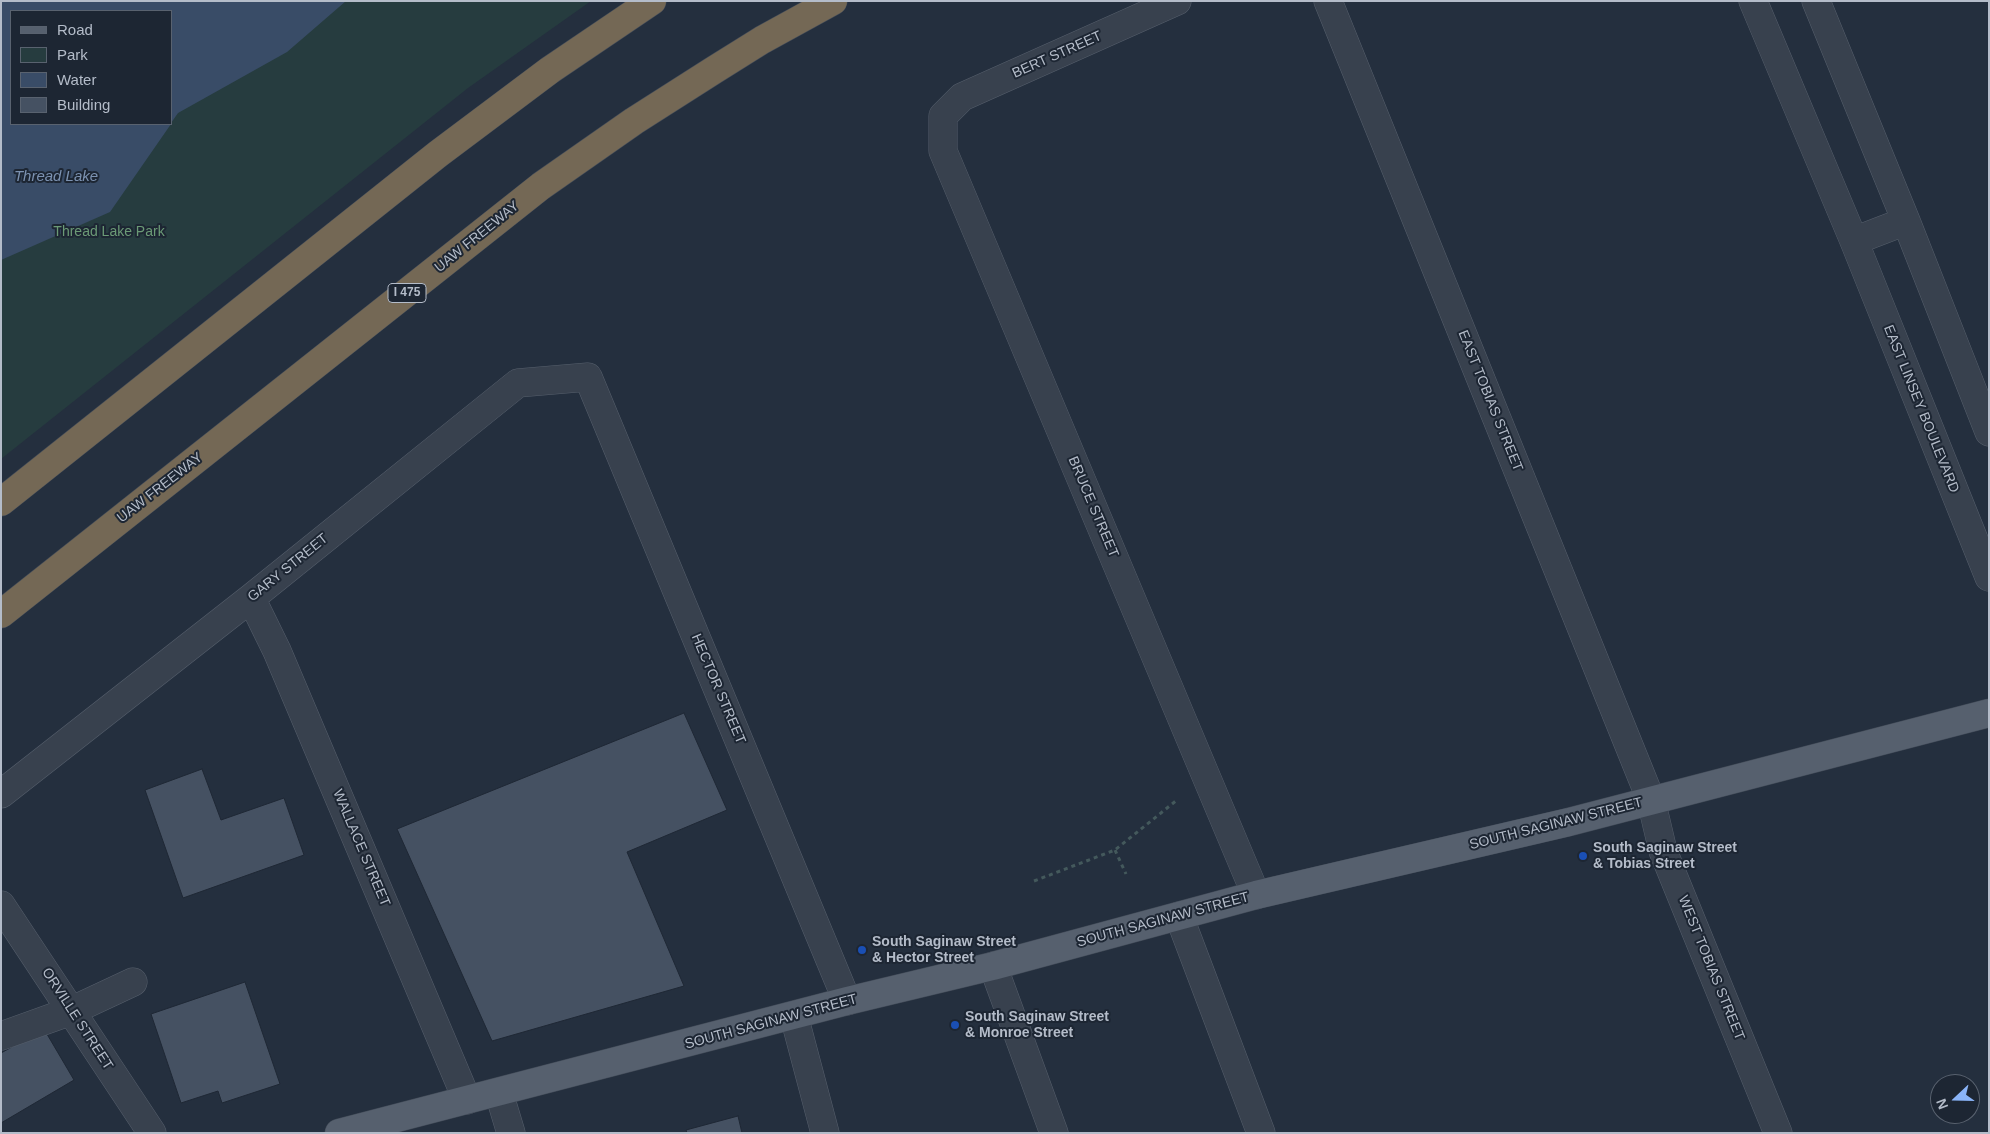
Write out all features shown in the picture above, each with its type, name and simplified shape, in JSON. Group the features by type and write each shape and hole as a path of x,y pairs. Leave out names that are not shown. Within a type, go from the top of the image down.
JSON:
{"highway":[{"path":"1,502 452,143 550,70 652,1"},
{"name":"UAW FREEWAY","path":"1,614 541,186 634,121 698,80 762,40 833,1"}],"main road":[{"name":"SOUTH SAGINAW STREET","path":"339,1133 847,1001 993,966 1256,895 1570,822 1989,713"}],"street":[{"name":"BERT STREET","path":"943,116 962,97 1177,1"},
{"name":"EAST TOBIAS STREET","path":"1328,1 1651,800"},
{"name":"EAST LINSEY BOULEVARD","path":"1753,1 1854,241 1989,577"},
{"path":"1816,1 1906,221 1989,432"},
{"name":"BRUCE STREET","path":"943,116 944,151 1256,895"},
{"path":"1854,241 1906,221"},
{"name":"GARY STREET","path":"1,794 251,598 518,383 588,377"},
{"name":"HECTOR STREET","path":"588,377 847,1001"},
{"name":"WALLACE STREET","path":"251,598 277,651 467,1100"},
{"name":"WEST TOBIAS STREET","path":"1651,800 1663,851 1778,1133"},
{"name":"ORVILLE STREET","path":"1,905 152,1133"},
{"path":"1179,916 1261,1133"},
{"path":"993,966 1054,1133"},
{"path":"1,1036 72,1011 133,982"},
{"path":"794,1016 825,1133"},
{"path":"499,1092 511,1133"}],"path":[{"path":"1034,881 1115,850 1177,800"},
{"path":"1115,850 1126,874"}],"green space":[{"name":"Thread Lake Park","path":"1,1 591,1 468,88 1,459"}],"water":[{"name":"Thread Lake","path":"1,1 346,1 287,52 178,113 172,122 172,10 10,10 10,125 170,125 110,212 1,260"}],"building":[{"path":"684,713 727,810 627,852 684,986 492,1041 397,829"},
{"path":"202,769 221,820 284,798 304,855 183,898 145,790"},
{"path":"245,982 280,1084 222,1103 218,1091 181,1103 151,1014"},
{"path":"44,1029 74,1080 1,1123 1,1053"},
{"path":"738,1116 742,1133 687,1133 686,1130"}],"place":[{"name":"South Saginaw Street & Tobias Street","path":"1583,856"},
{"name":"South Saginaw Street & Hector Street","path":"862,950"},
{"name":"South Saginaw Street & Monroe Street","path":"955,1025"}]}
